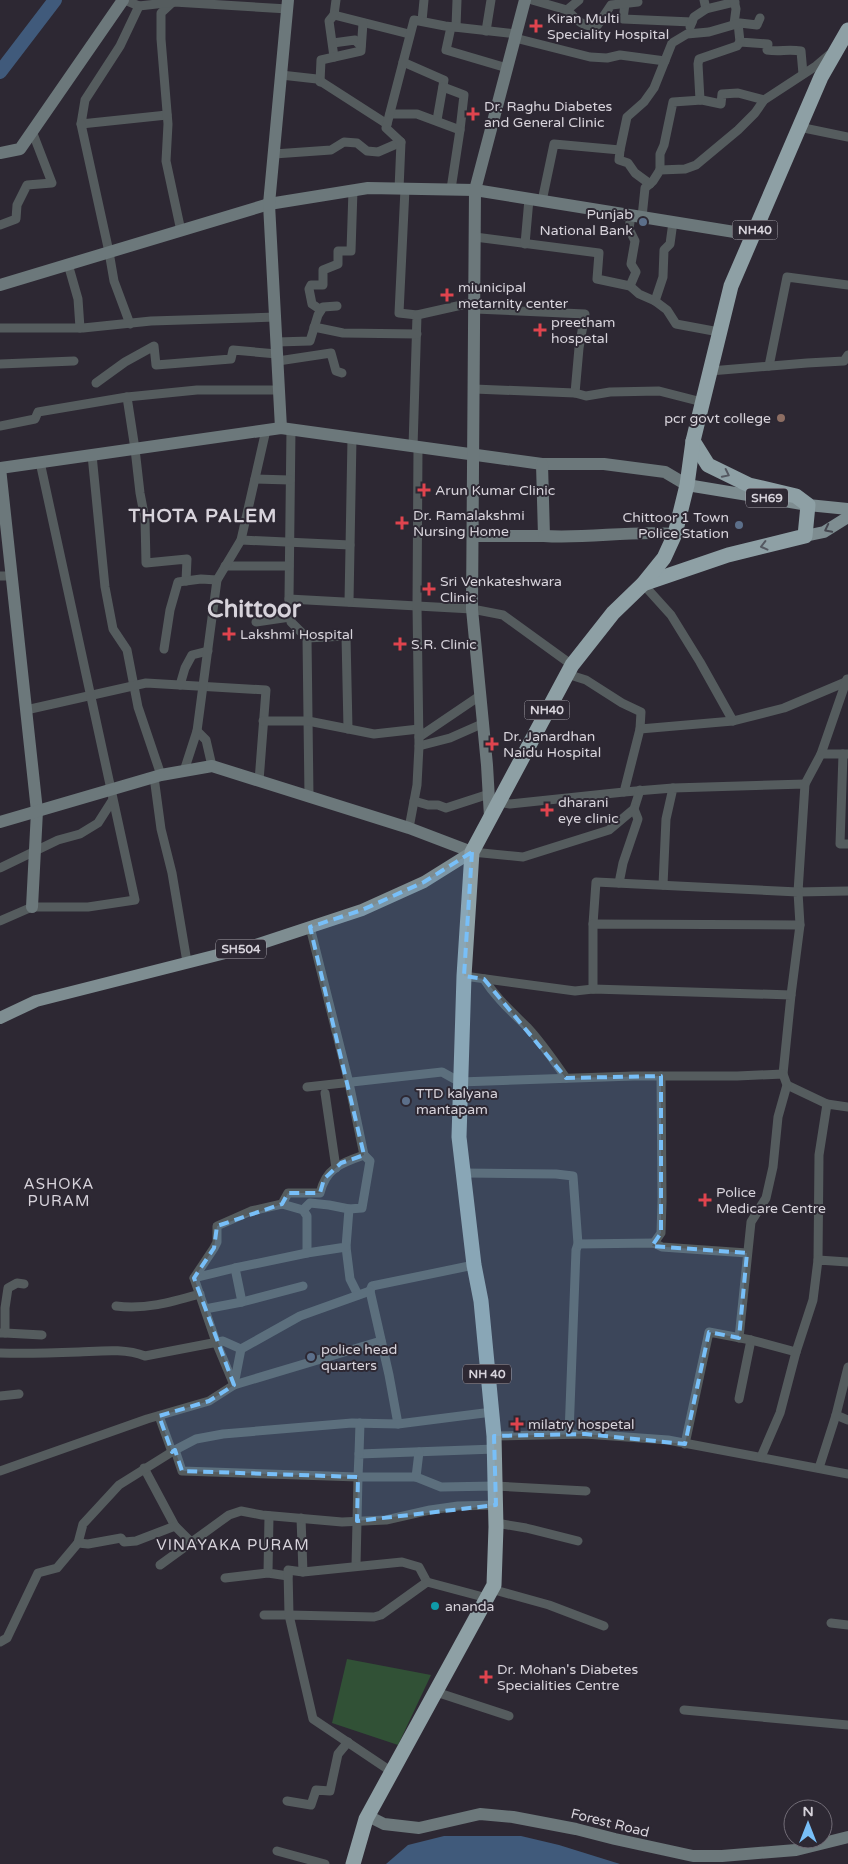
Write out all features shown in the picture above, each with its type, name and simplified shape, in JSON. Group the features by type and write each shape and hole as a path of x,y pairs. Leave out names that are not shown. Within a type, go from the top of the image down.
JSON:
{"highway":[{"name":"NH40","path":"472,852 490,818 493,798 569,669 613,613 644,584 664,558 675,534 687,485 692,441 731,286 821,77 848,30"},
{"path":"692,441 708,465 749,485 796,496 808,505 805,536"},
{"name":"NH40","path":"644,584 728,556 805,536"},
{"name":"NH 40","path":"353,1864 368,1816 494,1585 496,1504 492,1412 481,1300 474,1265 459,1137 464,976 472,852"}],"main road":[{"name":"SH69","path":"687,485 847,513"},
{"path":"805,536 824,532 847,513"},
{"name":"SH504","path":"0,1018 36,1001 253,946 362,910 424,882 472,852"}],"street":[{"path":"0,153 20,149 124,0 139,6 174,1 288,4 269,204 279,390 286,429 290,480 290,617 291,622 307,638 309,797"},
{"path":"334,57 329,21 334,15 336,0"},
{"path":"422,21 424,0"},
{"path":"457,0 454,27 446,50 507,68"},
{"path":"486,31 491,0"},
{"path":"493,798 472,609 475,190 525,0"},
{"path":"532,0 566,10 587,26 597,26 611,5 638,2 637,0"},
{"path":"566,10 579,0"},
{"path":"174,1 161,13 161,39 167,115 166,161 181,230"},
{"path":"687,34 694,17 705,4 734,1 740,42"},
{"path":"625,4 623,19 692,22"},
{"path":"130,324 114,281 110,252 81,124 85,100 120,46 139,6"},
{"path":"334,15 410,34"},
{"path":"650,184 635,173 628,163 619,160 620,150 627,117 644,102 654,88 672,43 687,34 709,32 736,24 757,25 760,18"},
{"path":"575,393 584,314 475,305 417,315 399,314 402,142 386,128 410,34 414,20 516,36 590,57 607,58 620,55 665,61"},
{"path":"320,82 321,60 361,51 363,23"},
{"path":"333,43 355,40 361,46"},
{"path":"740,42 768,44 767,50 779,52 786,48 801,51 803,74"},
{"path":"700,100 698,64 700,59 737,46 740,42"},
{"path":"660,170 685,169 696,165 738,130 755,113 764,100 816,66 835,50"},
{"path":"403,62 444,80 437,120"},
{"path":"281,76 317,79 387,124"},
{"path":"443,87 464,95 451,190"},
{"path":"630,286 636,272 632,264 634,241 629,229 636,216 645,188 660,170 660,154 664,145 673,102 700,100 721,104 722,94 738,93 764,100"},
{"path":"390,114 417,114 460,130"},
{"path":"81,124 167,115"},
{"path":"799,127 848,137"},
{"path":"0,225 16,220 17,205 27,185 52,183 32,130"},
{"path":"274,154 331,150 344,142 357,143 367,151 378,152 402,142"},
{"path":"542,201 554,144 620,150"},
{"path":"0,285 269,204 368,188 475,190 753,235"},
{"path":"321,310 312,304 309,289 311,285 323,284 323,270 338,264 338,251 351,251 353,190"},
{"path":"525,244 529,198"},
{"path":"655,301 663,277 664,250 670,244 673,222"},
{"path":"475,238 599,253 597,278 630,286 639,294 655,301 671,315 676,324 720,332"},
{"path":"68,264 78,299 80,328"},
{"path":"769,366 787,277 848,285"},
{"path":"277,352 310,341 323,307 337,306"},
{"path":"409,828 416,785 419,737 415,447 417,315"},
{"path":"0,328 80,328 151,321 276,317"},
{"path":"314,327 343,333 417,334"},
{"path":"96,383 125,362 154,346 156,365 231,359 233,350 331,353 336,371 342,373"},
{"path":"710,371 844,361 848,355"},
{"path":"0,364 74,361"},
{"path":"474,389 575,393 586,396 610,392 659,391 702,402"},
{"path":"0,426 35,420 38,412 127,397 198,390 279,390"},
{"path":"127,397 145,518 146,563 187,559 186,581"},
{"path":"32,907 37,811 26,710 6,576 0,468 266,430 286,429 542,464 613,465 665,472 687,485"},
{"path":"184,771 197,731 216,580 241,540 266,430"},
{"path":"349,602 352,438"},
{"path":"92,455 105,587 113,629 127,650 138,707 157,776 161,829 172,873 187,962"},
{"path":"0,921 32,907 88,907 135,900 40,462"},
{"path":"542,464 544,536"},
{"path":"255,479 290,480"},
{"path":"473,536 568,538 651,532 675,534"},
{"path":"241,540 350,545"},
{"path":"225,566 289,566"},
{"path":"164,649 170,610 178,582 201,579 216,580"},
{"path":"644,584 671,615 733,720"},
{"path":"289,599 472,609 503,614 569,669 622,703 641,712 640,729 624,792"},
{"path":"256,622 290,617"},
{"path":"307,638 346,636 348,729"},
{"path":"180,685 192,655 208,651"},
{"path":"640,729 733,720 784,708 848,680"},
{"path":"848,680 821,754 805,784 798,892 800,925 783,1074 788,1085 827,1104 848,1108"},
{"path":"26,710 146,683 266,690 259,781"},
{"path":"419,737 481,695"},
{"path":"263,721 308,721 374,734 450,738 484,723"},
{"path":"197,731 206,740 212,766"},
{"path":"821,754 846,754 840,844 848,844"},
{"path":"0,822 37,811 111,796 157,776 212,766 409,828 472,852 523,857 609,830 634,810 640,790"},
{"path":"414,801 446,808 493,798 510,804 640,790 805,784"},
{"path":"663,885 666,819 672,788"},
{"path":"0,868 58,840 80,834 98,823 111,796"},
{"path":"619,883 623,863 638,819 634,810"},
{"path":"593,989 593,924 596,882 798,892 848,890"},
{"path":"593,924 800,925"},
{"path":"303,1210 310,1204 329,1204 349,1209 362,1208 370,1161 364,1154 349,1083 310,927"},
{"path":"464,976 575,991 593,989 791,995"},
{"path":"484,979 495,995 544,1048 566,1078"},
{"path":"307,1087 442,1072 460,1082 783,1074"},
{"path":"654,1243 661,1232 661,1076"},
{"path":"739,1338 750,1222 766,1198 773,1166 778,1118 788,1085"},
{"path":"325,1093 336,1168"},
{"path":"761,1457 780,1413 796,1352 813,1300 818,1260 819,1155 827,1104"},
{"path":"282,1204 288,1192 320,1193 324,1179 341,1163 364,1154"},
{"path":"463,1173 556,1174 574,1176 578,1244 576,1250 569,1434"},
{"path":"194,1278 217,1242 217,1226 251,1212 282,1204 303,1210 307,1216 307,1253"},
{"path":"349,1209 346,1247 350,1279 358,1295"},
{"path":"578,1244 654,1243 662,1247 747,1253"},
{"path":"194,1278 307,1253 346,1247"},
{"path":"818,1260 848,1262"},
{"path":"398,1424 370,1291 372,1286 474,1265"},
{"path":"235,1268 242,1302"},
{"path":"194,1278 216,1342 234,1385"},
{"path":"24,1284 17,1283 8,1288 3,1333 42,1335"},
{"path":"206,1309 303,1286"},
{"path":"234,1385 241,1349 300,1316 370,1291"},
{"path":"116,1306 128,1308 162,1305 200,1294"},
{"path":"685,1444 709,1332 751,1340 796,1352"},
{"path":"739,1399 751,1340"},
{"path":"0,1353 113,1351 138,1353 145,1356 223,1341 241,1349"},
{"path":"0,1471 159,1416 209,1401 234,1385 381,1341"},
{"path":"818,1468 836,1415 848,1366"},
{"path":"0,1396 19,1394"},
{"path":"0,1642 6,1638 38,1573 57,1568 78,1544 83,1524 94,1510 119,1485 144,1468 196,1439 223,1434 360,1423 398,1424 492,1412"},
{"path":"836,1415 848,1420"},
{"path":"159,1416 182,1471 416,1477 441,1487 495,1486 586,1491"},
{"path":"356,1566 360,1423"},
{"path":"359,1454 419,1452 569,1434 585,1434 668,1440 848,1474"},
{"path":"416,1477 419,1452"},
{"path":"144,1468 176,1526 192,1544"},
{"path":"160,1565 192,1544 229,1515 241,1511 269,1516 342,1522 386,1520 430,1510 496,1504"},
{"path":"268,1573 269,1516"},
{"path":"301,1518 303,1572"},
{"path":"496,1523 526,1528 578,1541"},
{"path":"78,1544 121,1538 124,1542 136,1541 176,1526"},
{"path":"392,1772 313,1719 289,1615 288,1570 303,1572 402,1562 419,1567 427,1582"},
{"path":"225,1578 268,1573 288,1576"},
{"path":"264,1615 374,1617 381,1615 427,1582 549,1605 604,1626"},
{"path":"831,1623 848,1625"},
{"path":"436,1692 509,1716"},
{"path":"684,1710 848,1725"},
{"path":"286,1801 311,1804 316,1790 330,1791 338,1754 348,1742"},
{"name":"Forest Road","path":"368,1816 384,1824 419,1828 480,1814 513,1817 576,1829 642,1846 693,1856 722,1856 796,1850 848,1837"},
{"path":"277,1852 325,1864"}],"highlighted area":[{"path":"472,852 464,976 484,979 566,1078 661,1076 661,1233 652,1246 747,1253 739,1338 709,1332 685,1444 585,1434 494,1436 496,1505 357,1521 358,1477 182,1471 175,1450 172,1452 159,1416 209,1401 234,1385 194,1278 214,1248 217,1226 282,1204 288,1193 320,1193 324,1179 341,1163 364,1155 310,927 362,910 424,882"}],"green space":[{"path":"347,1659 431,1675 398,1745 332,1723"}],"water":[{"path":"444,1836 521,1836 559,1845 620,1864 386,1864 408,1845"}],"waterway":[{"path":"0,72 55,0"}],"place":[{"name":"Kiran Multi Speciality Hospital","path":"536,26"},
{"name":"Dr. Raghu Diabetes and General Clinic","path":"473,114"},
{"name":"Punjab National Bank","path":"643,222"},
{"name":"miunicipal metarnity center","path":"447,295"},
{"name":"preetham hospetal","path":"540,330"},
{"name":"pcr govt college","path":"781,418"},
{"name":"Arun Kumar Clinic","path":"424,490"},
{"name":"Dr. Ramalakshmi Nursing Home","path":"402,523"},
{"name":"Chittoor 1 Town Police Station","path":"739,525"},
{"name":"Sri Venkateshwara Clinic","path":"429,589"},
{"name":"Lakshmi Hospital","path":"229,634"},
{"name":"S.R. Clinic","path":"400,644"},
{"name":"Dr. Janardhan Naidu Hospital","path":"492,744"},
{"name":"dharani eye clinic","path":"547,810"},
{"name":"TTD kalyana mantapam","path":"406,1101"},
{"name":"Police Medicare Centre","path":"705,1200"},
{"name":"police head quarters","path":"311,1357"},
{"name":"milatry hospetal","path":"517,1424"},
{"name":"ananda","path":"435,1606"},
{"name":"Dr. Mohan's Diabetes Specialities Centre","path":"486,1677"}],"district":[{"name":"THOTA PALEM","path":"203,516"},
{"name":"Chittoor","path":"254,609"},
{"name":"ASHOKA PURAM","path":"59,1192"},
{"name":"VINAYAKA PURAM","path":"233,1545"}]}
